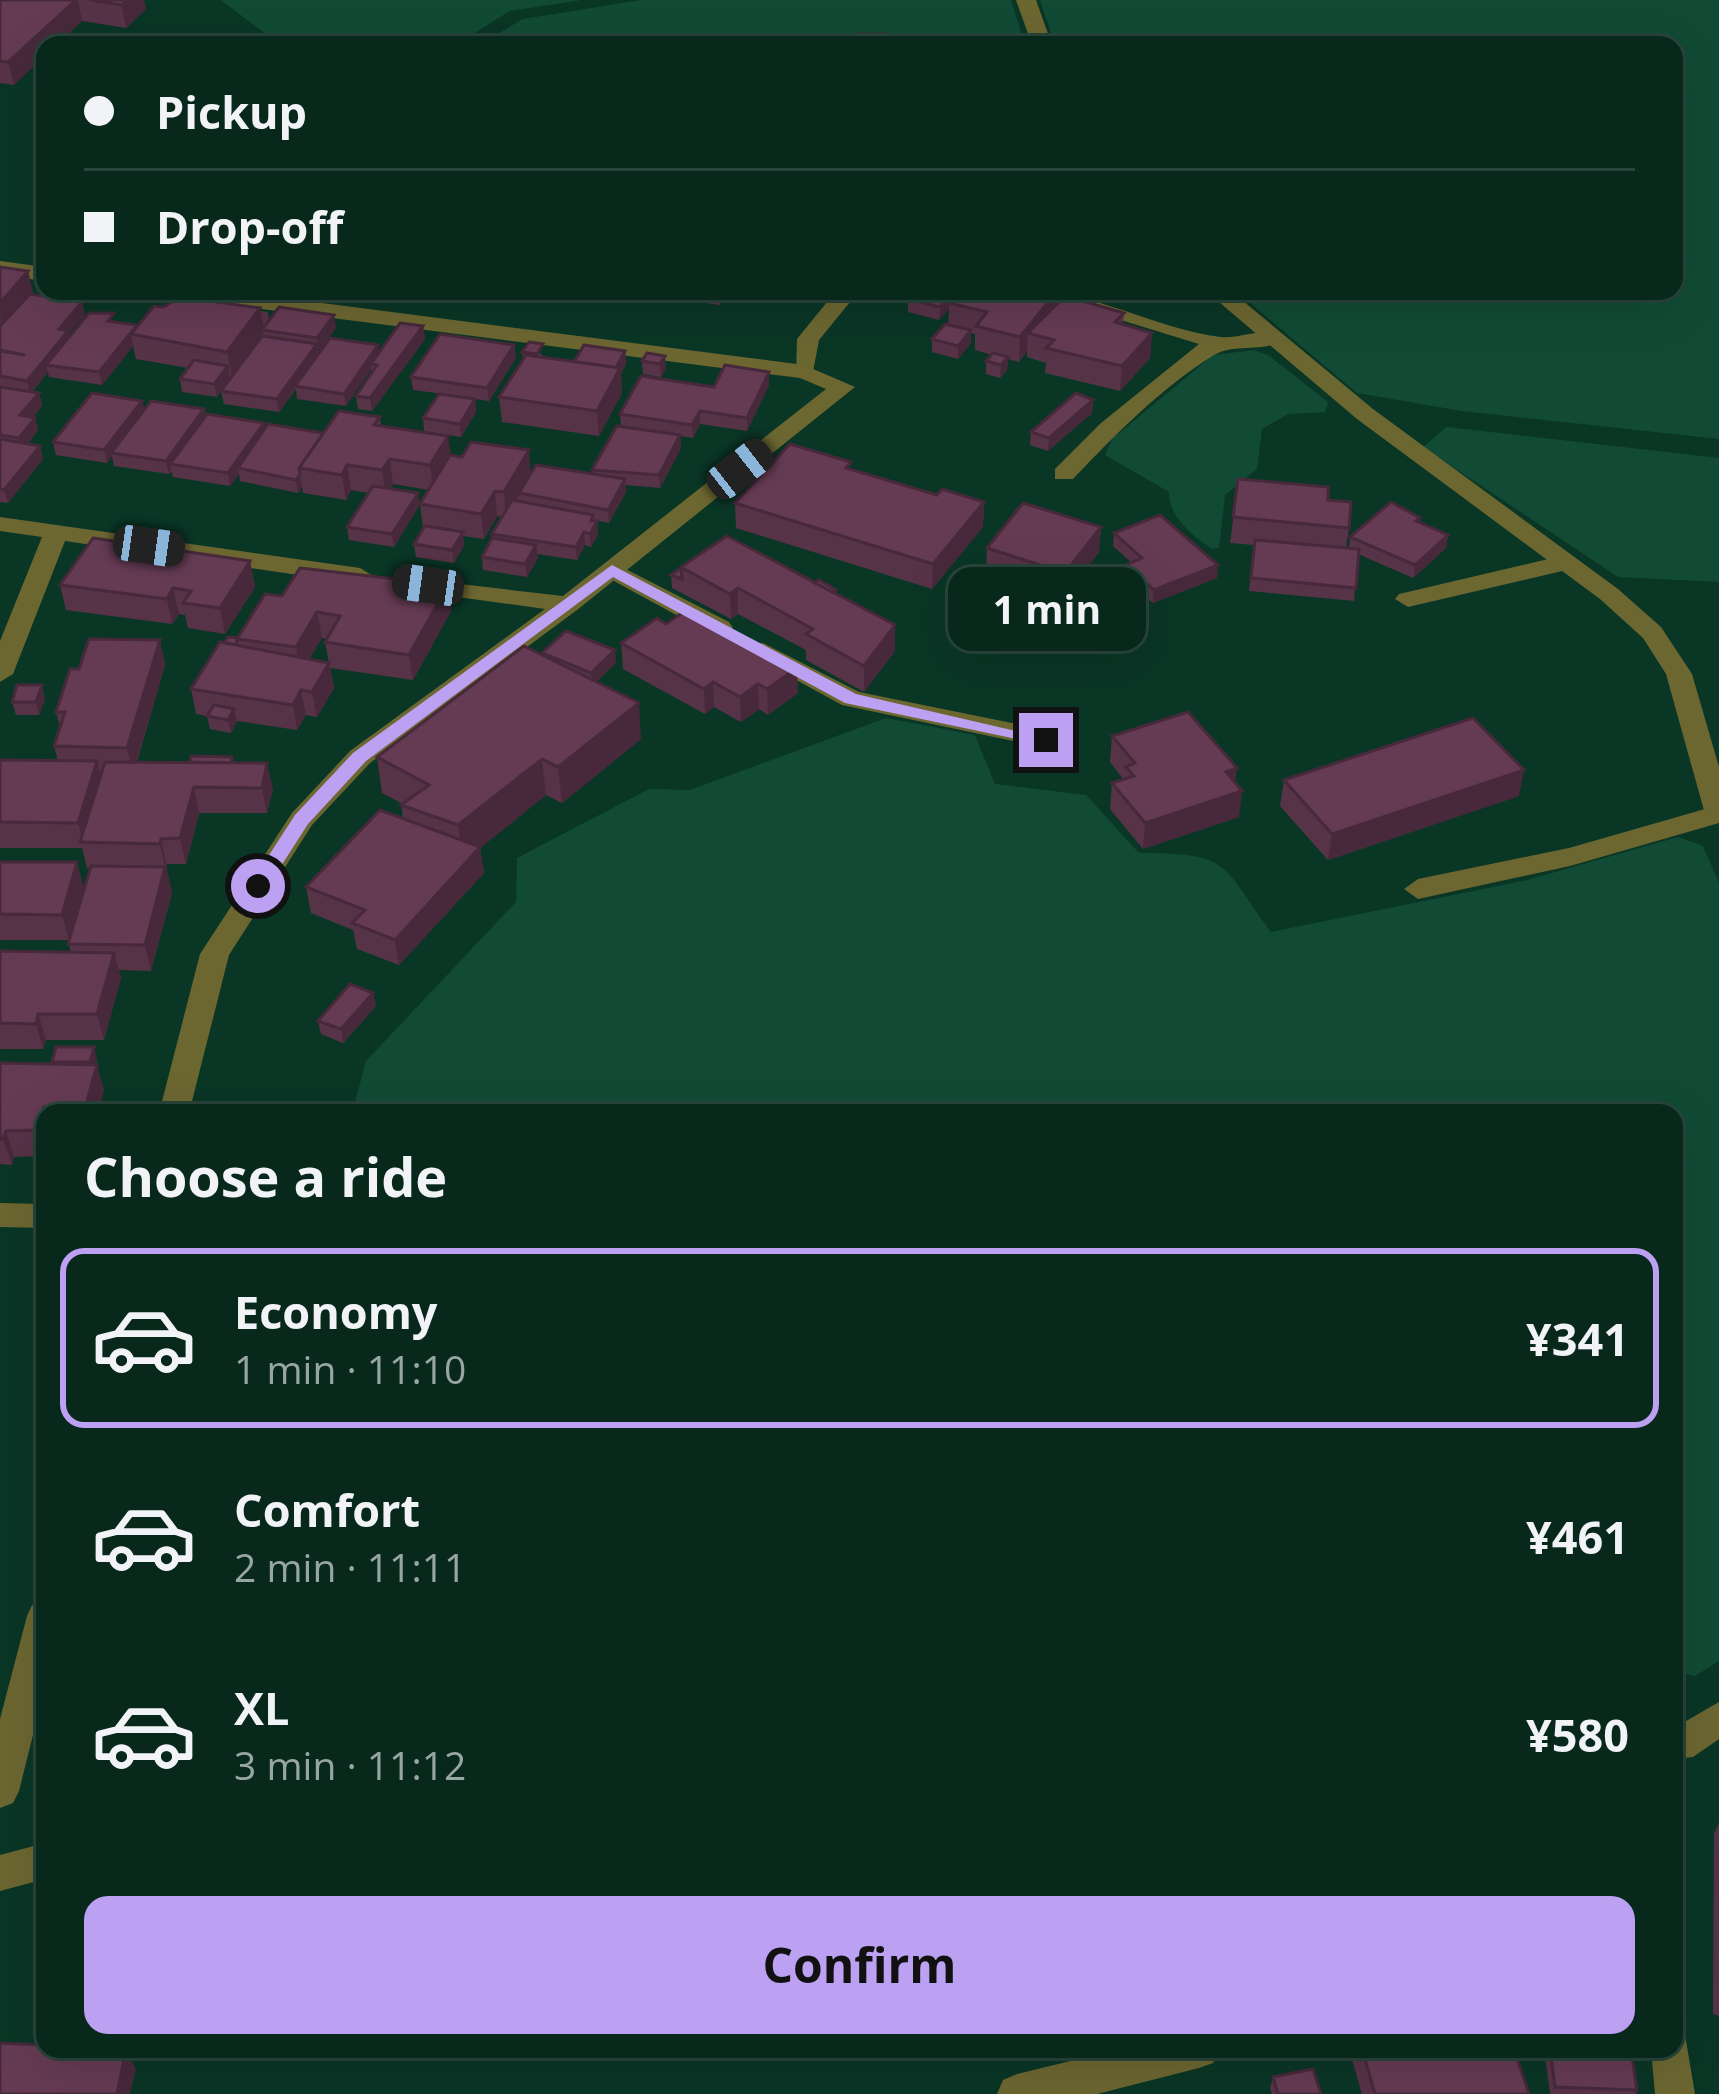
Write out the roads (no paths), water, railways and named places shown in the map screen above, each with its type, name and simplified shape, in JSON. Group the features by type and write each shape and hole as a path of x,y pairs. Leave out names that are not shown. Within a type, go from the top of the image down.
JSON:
{"street":[{"path":"1026,0 1039,36"},
{"path":"0,268 36,273"},
{"path":"176,1104 215,954 302,819 359,757 568,605 843,387 804,372 294,300"},
{"path":"804,372 808,339 840,300"},
{"path":"1068,300 1222,344"},
{"path":"1228,300 1429,463 1567,562 1652,633 1679,674 1719,814 1570,857 1418,889"},
{"path":"1064,474 1126,414 1211,345 1274,338"},
{"path":"0,524 568,605"},
{"path":"0,674 56,532"},
{"path":"1408,598 1567,562"},
{"path":"612,570 851,699 1046,740"},
{"path":"0,1215 36,1216"},
{"path":"0,1791 36,1651"},
{"path":"1683,1741 1719,1718"},
{"path":"1683,1746 1719,1752"},
{"path":"0,1873 36,1863"},
{"path":"1017,2094 1162,2058"},
{"path":"1672,2058 1675,2094"}]}
